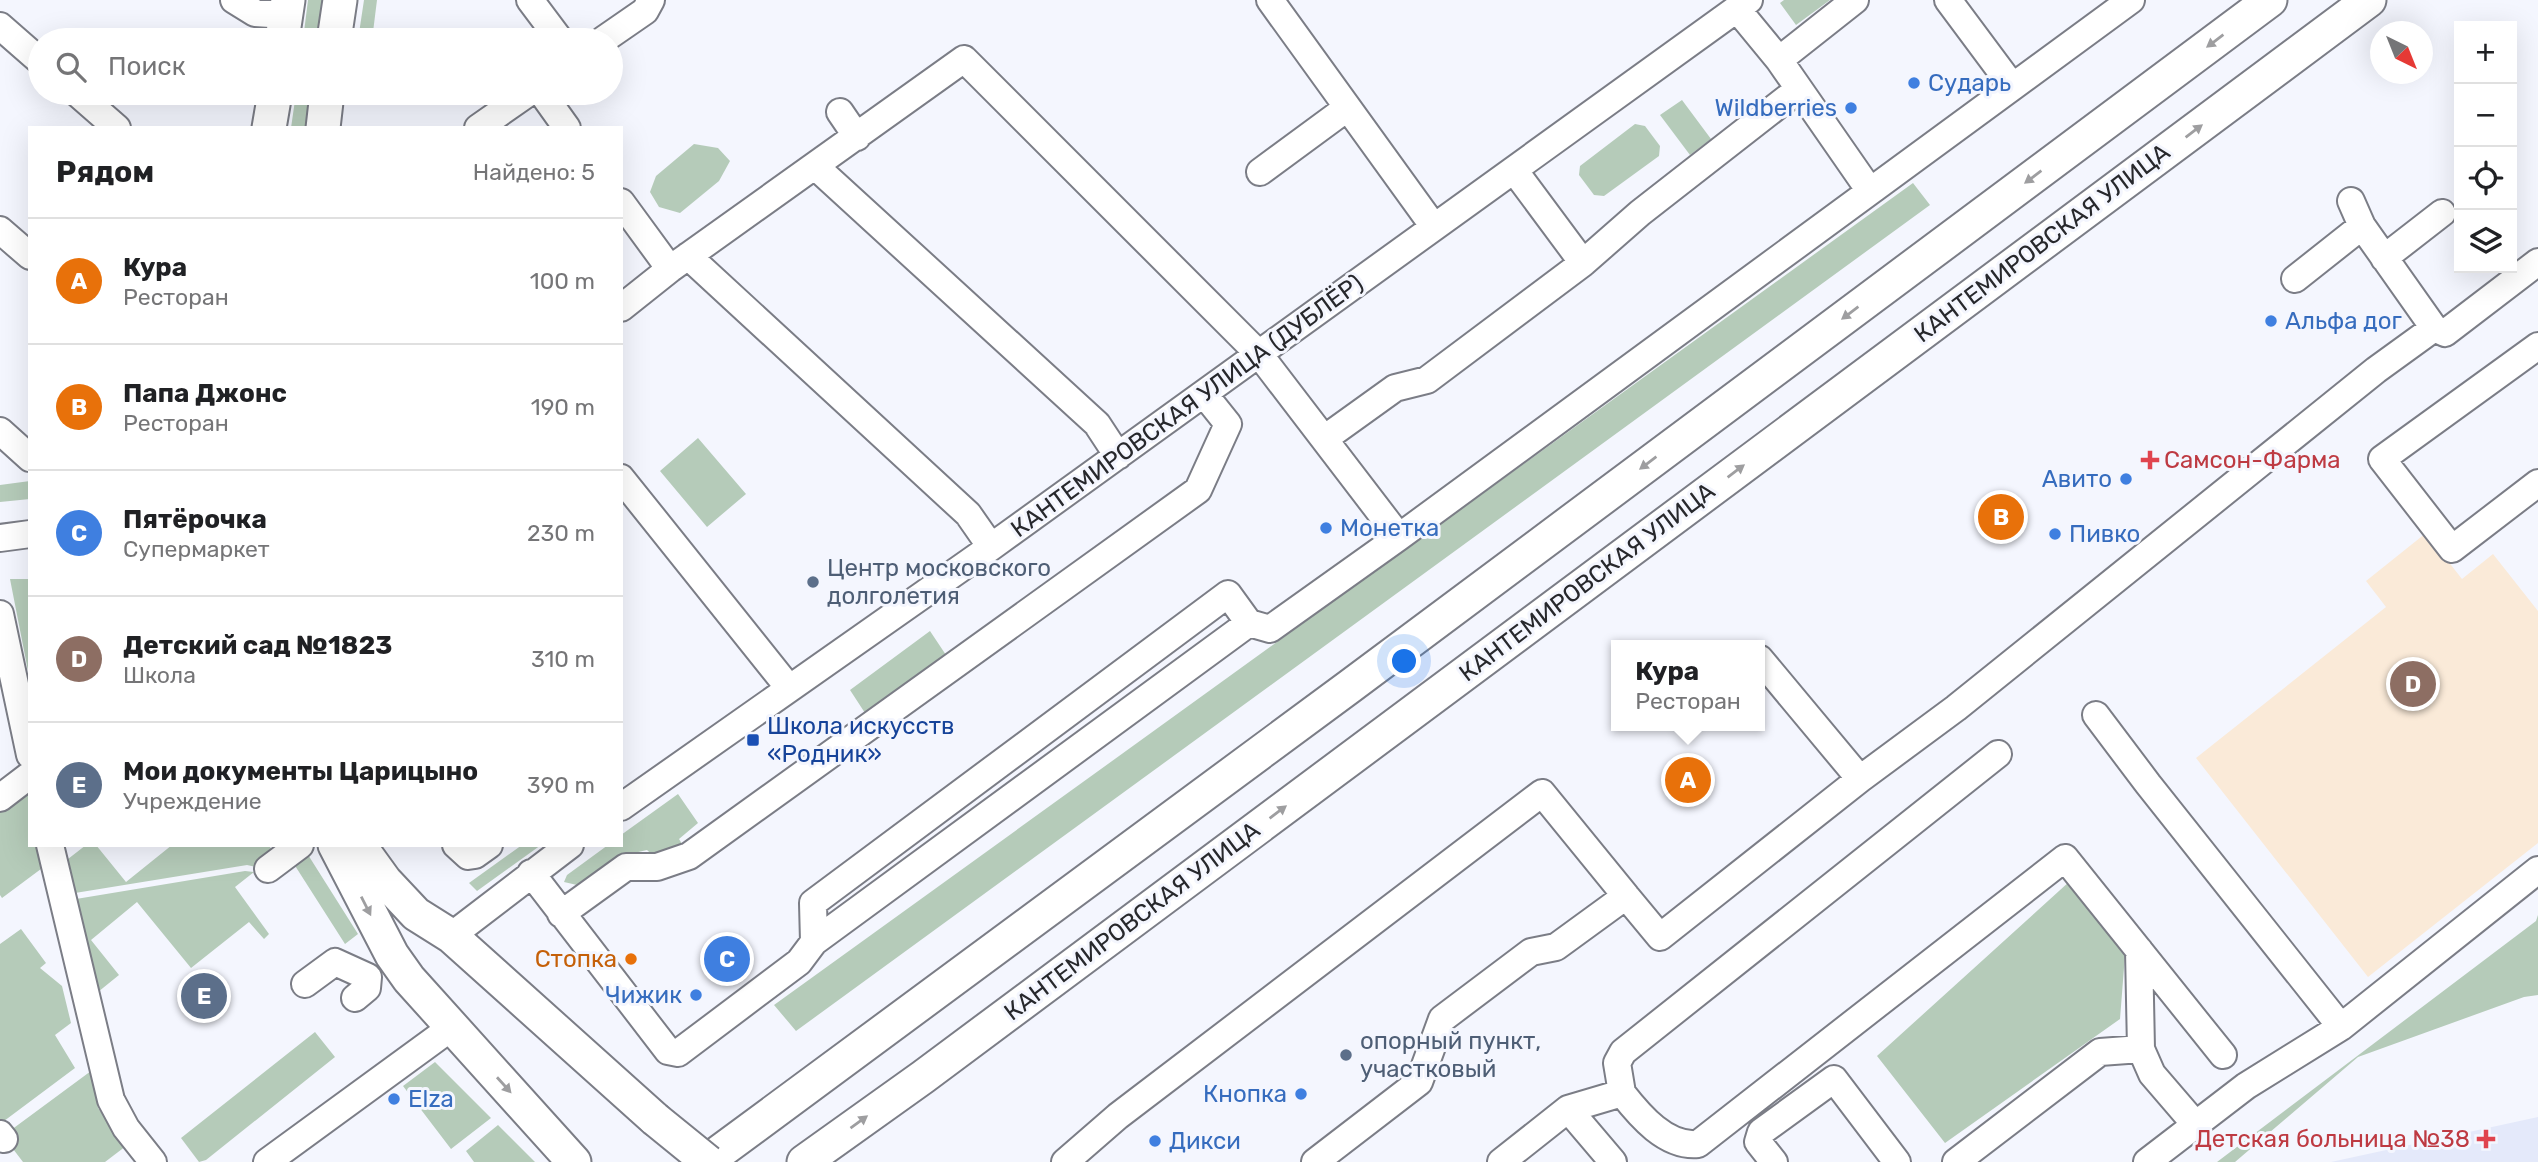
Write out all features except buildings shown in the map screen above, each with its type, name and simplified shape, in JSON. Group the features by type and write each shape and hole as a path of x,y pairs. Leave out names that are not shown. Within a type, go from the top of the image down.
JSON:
{"main road":[{"path":"336,28 340,0"},
{"path":"360,847 385,881 416,914 451,936 655,1119 707,1162 2270,0"},
{"name":"КАНТЕМИРОВСКАЯ УЛИЦА","path":"804,1162 944,1061 2369,0"},
{"path":"269,126 273,105"},
{"path":"323,126 326,105"},
{"path":"336,847 392,955 409,979 574,1162"},
{"path":"389,847 432,899 451,936"}],"street":[{"path":"234,0 255,13 286,18"},
{"path":"530,0 551,28"},
{"path":"620,28 645,10 651,0"},
{"path":"1270,0 1434,227"},
{"path":"1779,60 1856,0"},
{"path":"1948,0 2012,86"},
{"path":"814,942 813,903 1228,594 1249,623 1270,629 2131,0"},
{"path":"1743,4 1870,191"},
{"name":"КАНТЕМИРОВСКАЯ УЛИЦА (ДУБЛЁР)","path":"623,806 991,547 1743,4"},
{"path":"0,26 28,50"},
{"path":"623,306 679,263 964,59 1259,354 1399,537"},
{"path":"1324,439 1395,388 1427,380 1583,262 1640,212 1799,89"},
{"path":"91,105 115,126"},
{"path":"481,126 511,105"},
{"path":"551,105 566,126"},
{"path":"1260,172 1347,108"},
{"path":"840,112 857,137"},
{"path":"816,167 1097,424 1118,456"},
{"path":"1514,170 1583,262"},
{"path":"2351,201 2362,226 2384,258 2434,328 2445,333 2538,262"},
{"path":"623,204 679,263 968,514 991,547"},
{"path":"2384,258 2442,214"},
{"path":"2295,279 2362,226"},
{"path":"0,230 28,254"},
{"path":"1065,1162 1118,1116 1542,793 1660,937 1860,779 1956,708 2376,370 2434,328"},
{"path":"2538,346 2382,459 2452,549 2538,482"},
{"path":"561,914 626,867 657,867 689,856 1198,490 1228,424 1204,394"},
{"path":"0,431 28,456"},
{"path":"623,481 731,625 789,688"},
{"path":"0,538 28,534"},
{"path":"0,614 7,687 28,749"},
{"path":"531,873 668,1051 678,1052 799,962 814,942 1249,623"},
{"path":"1765,665 1860,779"},
{"path":"2096,715 2341,1027"},
{"path":"1998,754 1623,1052 1617,1063 1622,1093 1639,1113 1673,1141 1685,1145 1698,1144 2066,858 2223,1055"},
{"path":"0,798 28,777"},
{"path":"50,847 111,1100 126,1128 153,1162"},
{"path":"268,869 297,847"},
{"path":"458,847 468,856 475,855 486,847"},
{"path":"451,936 567,847"},
{"path":"2147,1162 2246,1086 2341,1027 2538,870"},
{"path":"1315,1162 1419,1082 1442,1019 1531,953 1556,947 1626,896"},
{"path":"2139,950 2141,1049 2152,1073 2195,1124"},
{"path":"305,984 335,962 369,977 367,988 355,998"},
{"path":"267,1162 453,1027"},
{"path":"1956,1162 2100,1052 2141,1049"},
{"path":"1774,1162 1758,1142 1761,1132 1834,1079 1897,1162"},
{"path":"1501,1162 1568,1108 1622,1093"},
{"path":"1568,1108 1613,1162"}],"shaded area":[{"path":"2426,533 2462,579 2493,554 2538,611 2538,843 2368,977 2196,758 2386,607 2366,581"},
{"name":"Детская больница №38","path":"2538,1117 2538,1162 2331,1162"}],"green space":[{"path":"308,0 325,0 321,28 304,28"},
{"path":"364,0 377,0 374,28 360,28"},
{"path":"1784,0 1830,0 1796,25 1780,3"},
{"path":"1682,100 1711,139 1690,155 1660,115"},
{"path":"294,105 310,105 307,126 291,126"},
{"path":"1635,124 1645,126 1660,146 1659,156 1604,196 1594,195 1579,175 1580,166"},
{"path":"694,144 718,148 730,161 719,181 680,213 659,207 650,192 656,176"},
{"path":"1913,183 1930,205 796,1031 774,1005"},
{"path":"698,438 746,494 707,527 660,471"},
{"path":"28,481 28,499 0,502 0,485"},
{"path":"10,579 28,579 28,671"},
{"path":"930,631 946,655 865,713 850,690"},
{"path":"28,789 28,847 45,847 49,863 2,898 0,895 0,804"},
{"path":"678,794 698,823 679,839 687,852 660,862 647,850 621,856 577,885 564,882 567,875 605,847 623,847 623,834"},
{"path":"83,847 98,847 126,882 170,847 270,847 275,856 261,868 247,865 75,893 68,859"},
{"path":"519,847 538,847 477,891 469,883"},
{"path":"305,850 358,934 345,944 292,861"},
{"path":"245,871 254,872 235,887 269,934 264,939 249,922 191,968 137,902 91,940 119,975 98,992 76,899"},
{"path":"2070,881 2125,955 2120,1019 1945,1143 1877,1056"},
{"path":"2538,915 2538,995 2524,997 2358,1057 2235,1162 2217,1162 2536,921"},
{"path":"21,929 46,963 40,968 62,986 71,1023 55,1035 75,1068 0,1124 0,944"},
{"path":"315,1032 335,1057 206,1160 199,1162 181,1138"},
{"path":"435,1062 491,1118 451,1149 403,1086"},
{"path":"91,1071 98,1108 126,1146 105,1162 23,1162 10,1145 7,1133"},
{"path":"498,1125 535,1162 474,1162 466,1151"}],"place":[{"name":"Сударь","path":"1914,83"},
{"name":"Wildberries","path":"1851,108"},
{"name":"Альфа дог","path":"2271,321"},
{"name":"Самсон-Фарма","path":"2150,460"},
{"name":"Авито","path":"2126,479"},
{"name":"Папа Джонс","path":"2001,517"},
{"name":"Монетка","path":"1326,528"},
{"name":"Пивко","path":"2055,534"},
{"name":"Центр московского долголетия","path":"813,582"},
{"name":"Детский сад №1823","path":"2413,684"},
{"name":"Школа искусств «Родник»","path":"753,740"},
{"name":"Кура","path":"1688,780"},
{"name":"Стопка","path":"631,959"},
{"name":"Пятёрочка","path":"727,959"},
{"name":"Чижик","path":"696,995"},
{"name":"Мои документы Царицыно","path":"204,996"},
{"name":"опорный пункт, участковый","path":"1346,1055"},
{"name":"Кнопка","path":"1301,1094"},
{"name":"Elza","path":"394,1099"},
{"name":"Детская больница №38","path":"2486,1139"},
{"name":"Дикси","path":"1155,1141"}]}
